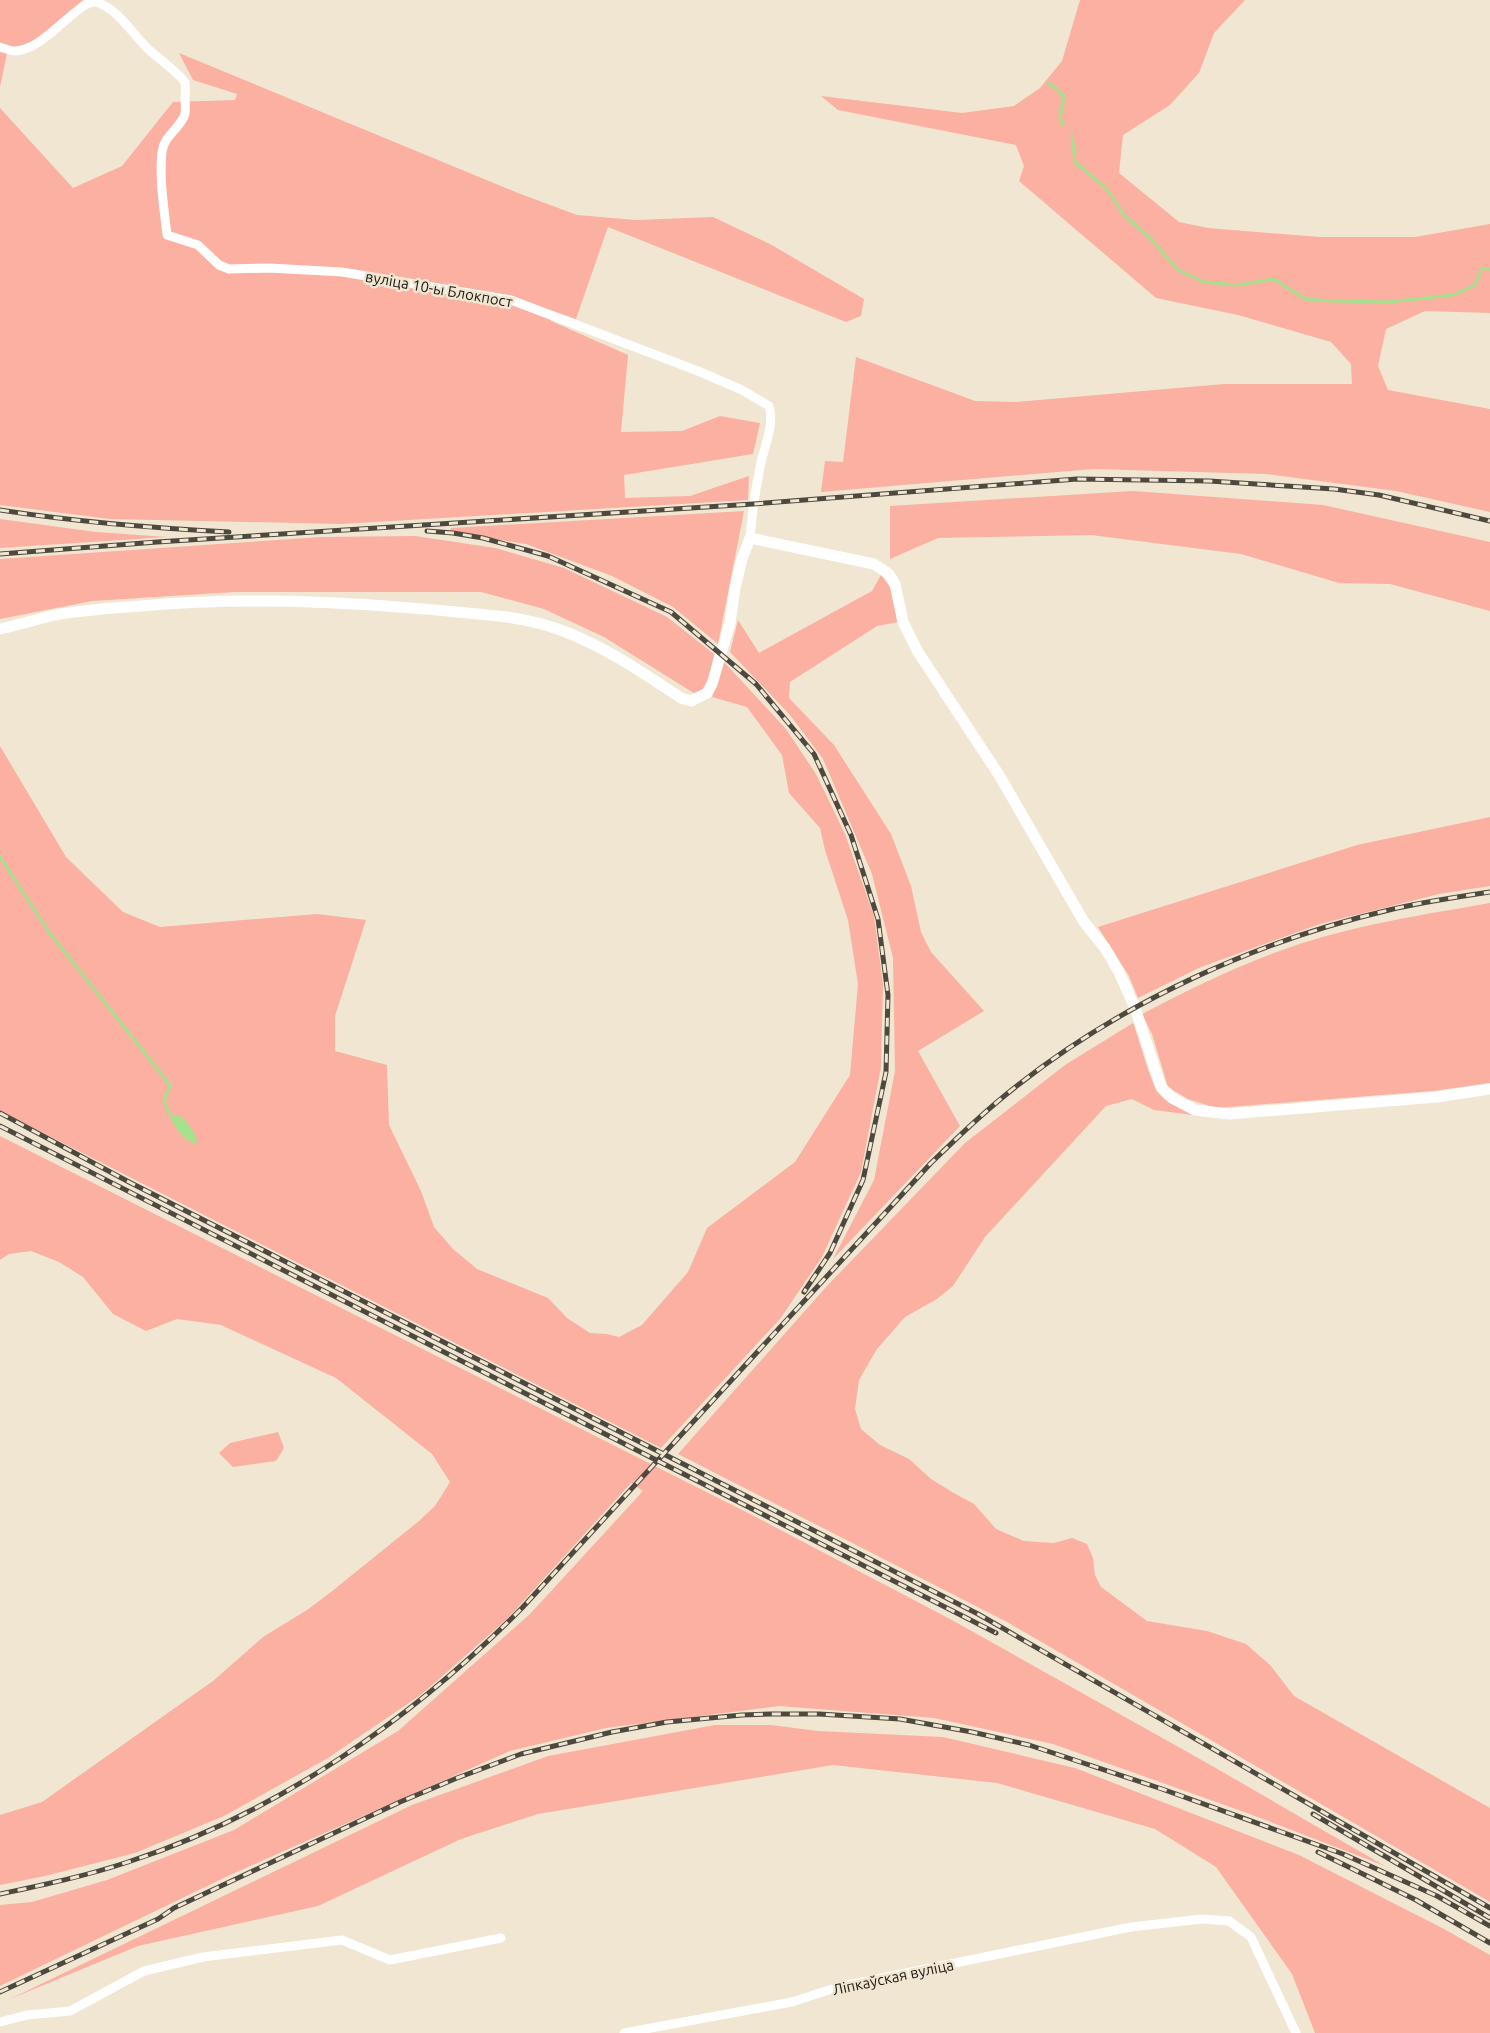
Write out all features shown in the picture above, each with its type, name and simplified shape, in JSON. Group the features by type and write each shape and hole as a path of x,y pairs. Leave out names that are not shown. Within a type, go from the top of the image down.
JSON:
{"street":[{"name":"вуліца 10-ы Блокпост","path":"0,46 12,52 33,46 57,29 81,6 88,2 95,2 113,12 155,56 181,76 185,84 186,111 181,122 164,141 162,151 162,189 167,235 198,245 219,265 229,269 269,268 342,272 512,300 698,371 742,390 769,406 772,416 756,486 750,538"},
{"path":"0,629 56,615 98,610 173,603 236,601 318,602 507,617 537,622 564,631 599,647 681,698 691,701 707,693 712,684 730,623 735,588 742,559 750,538 874,564 889,574 895,584 903,622 918,652 999,775 1084,922 1105,948 1119,972 1135,1008 1161,1086 1172,1098 1195,1110 1229,1114 1437,1097 1490,1089"},
{"name":"Ліпкаўская вуліца","path":"624,2033 792,2002 838,1987 890,1976 1164,1922 1202,1919 1229,1921 1250,1937 1296,2033"},
{"path":"0,2022 27,2015 70,2011 144,1971 203,1957 342,1940 390,1960 501,1938"}],"shaded area":[{"path":"0,0 83,0 37,40 7,54 0,87"},
{"path":"1080,0 1245,0 1214,33 1199,73 1170,105 1123,135 1119,173 1179,222 1208,228 1320,237 1415,237 1490,224 1490,313 1425,311 1386,329 1378,366 1388,390 1490,409 1490,512 1396,491 1266,474 1093,469 821,492 825,461 843,462 856,357 975,401 1016,402 1224,384 1352,384 1351,364 1331,342 1238,315 1156,298 1019,181 1024,166 1016,145 838,110 821,96 962,113 1014,106 1040,88 1062,61"},
{"path":"179,53 518,193 577,215 636,220 713,217 770,244 864,299 861,316 846,322 608,227 576,319 553,311 551,321 628,355 621,432 682,431 720,416 760,423 753,454 624,475 625,498 690,496 749,476 748,500 341,524 110,519 0,505 0,108 73,188 122,166 173,102 235,100 237,94 193,80"},
{"path":"1133,491 1323,505 1490,542 1490,611 1390,584 1339,583 1241,554 1091,535 938,538 890,559 890,506"},
{"path":"744,511 718,644 673,607 612,576 526,544 450,532 451,528"},
{"path":"0,519 96,532 167,537 0,548"},
{"path":"415,536 495,548 564,568 667,617 714,654 707,688 697,695 604,637 544,609 481,592 234,592 92,601 0,619 0,559 321,537"},
{"path":"881,575 894,593 899,622 877,626 790,682 789,698 834,745 891,834 911,886 921,932 931,952 984,1011 918,1051 960,1126 833,1259 874,1180 895,1071 893,958 872,874 823,759 790,715 730,652 738,620 759,653 872,591"},
{"path":"724,662 786,729 816,774 845,834 874,916 883,985 881,1067 861,1172 822,1257 780,1319 661,1448 0,1111 0,746 66,857 123,912 160,927 317,914 366,920 335,1016 335,1051 387,1065 389,1125 421,1191 434,1227 453,1249 477,1269 548,1298 567,1318 590,1333 619,1337 642,1325 688,1272 707,1228 795,1162 850,1075 858,984 848,920 825,850 820,828 789,793 782,755 747,707 712,697"},
{"path":"1490,817 1490,886 1439,894 1320,924 1201,967 1138,998 1129,976 1098,927 1357,845"},
{"path":"1490,903 1490,1083 1433,1091 1216,1108 1188,1099 1168,1087 1152,1034 1142,1014 1232,970 1313,940 1388,921"},
{"path":"1133,1023 1156,1089 1167,1101 1193,1115 1154,1110 1132,1099 1106,1106 985,1237 953,1286 937,1299 905,1317 877,1349 859,1380 855,1409 861,1429 880,1445 909,1459 931,1479 974,1504 996,1529 1024,1541 1054,1543 1072,1538 1087,1544 1093,1558 1095,1575 1101,1587 1147,1621 1207,1631 1246,1644 1270,1665 1294,1696 1490,1808 1490,1902 1007,1622 678,1454 827,1286 965,1143 1065,1065"},
{"path":"179,1115 191,1128 197,1144 184,1137 175,1126 171,1117"},
{"path":"0,1136 752,1515 950,1619 1207,1763 1385,1866 1247,1813 1053,1744 934,1718 779,1706 606,1728 510,1751 230,1875 0,1986 0,1905 32,1902 107,1880 234,1830 398,1731 530,1614 643,1491 631,1483 507,1619 422,1694 328,1758 224,1816 135,1853 45,1876 0,1885 0,1815 42,1802 213,1681 263,1637 307,1610 419,1521 435,1506 450,1482 432,1454 336,1378 221,1325 177,1319 146,1331 113,1314 83,1277 59,1262 31,1251 9,1254 0,1260"},
{"path":"278,1432 284,1448 276,1461 233,1467 219,1453 230,1443"},
{"path":"715,1725 771,1725 818,1731 943,1737 1075,1768 1299,1855 1444,1929 1490,1955 1490,2033 1315,2033 1292,1974 1216,1867 1155,1829 997,1783 833,1765 538,1814 461,1839 318,1906 138,1946 10,1999 412,1805 548,1756"}],"waterway":[{"path":"1049,83 1064,96 1060,119 1064,125"},
{"path":"1072,136 1075,162 1106,188 1125,216 1150,238 1178,270 1204,282 1237,285 1274,279 1305,299 1389,302 1453,295 1475,285 1482,268 1490,269"},
{"path":"0,857 49,932 170,1085 164,1101 171,1117"}],"railway":[{"path":"0,554 157,542 753,504 1077,479 1209,481 1334,489 1379,495 1490,521"},
{"path":"0,510 114,524 229,532"},
{"path":"427,531 483,538 548,556 671,612 756,684 814,754 851,835 878,919 888,995 886,1072 863,1180 830,1253 804,1292"},
{"path":"0,1894 48,1884 128,1862 183,1842 237,1817 290,1789 340,1758 389,1724 435,1688 480,1649 522,1608 931,1163 995,1104 1059,1055 1148,1001 1242,957 1340,923 1389,910 1490,892"},
{"path":"0,1113 129,1182 978,1614 1490,1908"},
{"path":"0,1126 996,1633"},
{"path":"0,1992 158,1919 174,1908 400,1802 521,1754 612,1732 667,1722 742,1715 819,1714 900,1719 1029,1745 1162,1789 1343,1854 1437,1896 1490,1926"},
{"path":"1313,1814 1490,1918"},
{"path":"1318,1852 1416,1900 1490,1943"}]}
